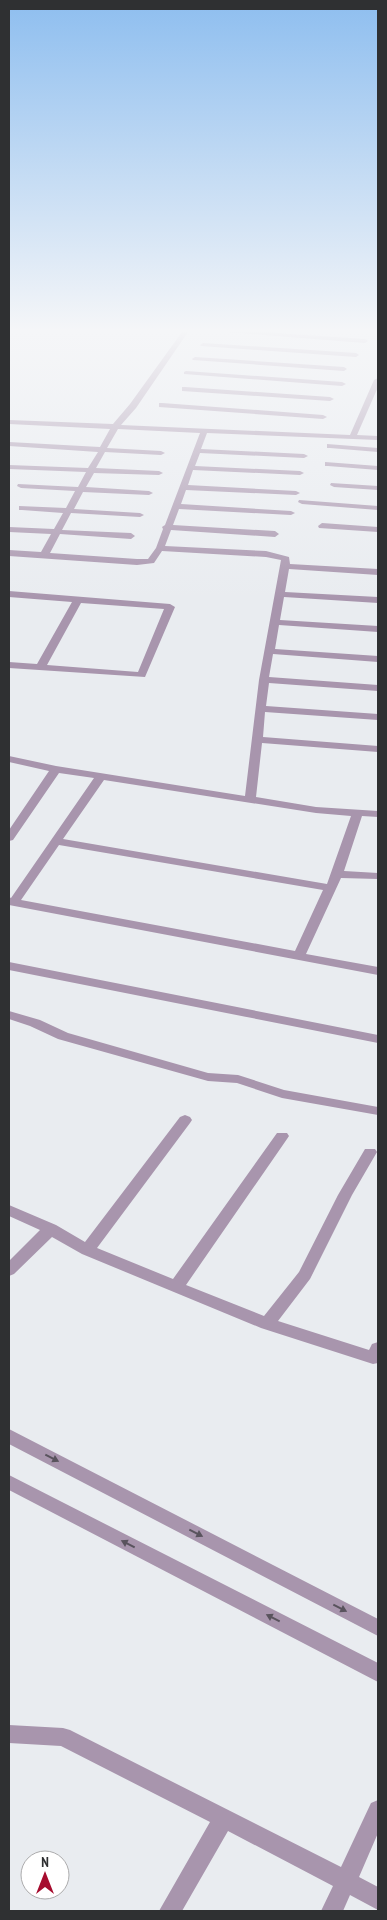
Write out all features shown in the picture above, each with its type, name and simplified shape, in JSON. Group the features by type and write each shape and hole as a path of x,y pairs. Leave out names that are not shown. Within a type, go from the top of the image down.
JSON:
{"street":[{"path":"9,422 204,432 229,422"},
{"path":"44,555 55,532 120,422"},
{"path":"285,422 352,438 378,438"},
{"path":"352,438 359,422"},
{"path":"9,553 137,562 151,561 160,548 204,432"},
{"path":"9,444 161,452"},
{"path":"330,446 378,450"},
{"path":"197,451 304,456"},
{"path":"328,464 378,468"},
{"path":"9,467 160,472"},
{"path":"191,468 300,473"},
{"path":"334,485 378,488"},
{"path":"22,486 149,492"},
{"path":"184,487 296,493"},
{"path":"302,502 378,508"},
{"path":"176,506 292,513"},
{"path":"22,508 140,515"},
{"path":"322,526 378,530"},
{"path":"166,528 275,534"},
{"path":"9,529 131,536"},
{"path":"160,548 278,555 286,559 264,680 250,800"},
{"path":"284,566 378,572"},
{"path":"9,594 170,607 142,675 9,665"},
{"path":"279,594 378,600"},
{"path":"40,668 78,600"},
{"path":"274,622 378,629"},
{"path":"269,651 378,659"},
{"path":"264,680 378,688"},
{"path":"261,709 378,718"},
{"path":"258,740 378,749"},
{"path":"9,759 56,769 316,810 378,814"},
{"path":"9,838 56,769"},
{"path":"101,776 11,902 378,971"},
{"path":"299,956 337,874 357,813"},
{"path":"56,841 330,888"},
{"path":"337,874 378,876"},
{"path":"9,966 378,1039"},
{"path":"9,1015 35,1023 62,1036 208,1077 238,1079 282,1094 378,1110"},
{"path":"87,1250 185,1120"},
{"path":"177,1286 282,1136"},
{"path":"267,1324 305,1275 345,1195 370,1152"},
{"path":"9,1210 50,1229 87,1250 267,1324 373,1358 378,1348"},
{"path":"9,1270 50,1229"},
{"path":"9,1436 378,1628"},
{"path":"9,1482 378,1673"},
{"path":"9,1734 63,1737 378,1898"},
{"path":"332,1911 378,1810"},
{"path":"170,1911 224,1818"}]}
